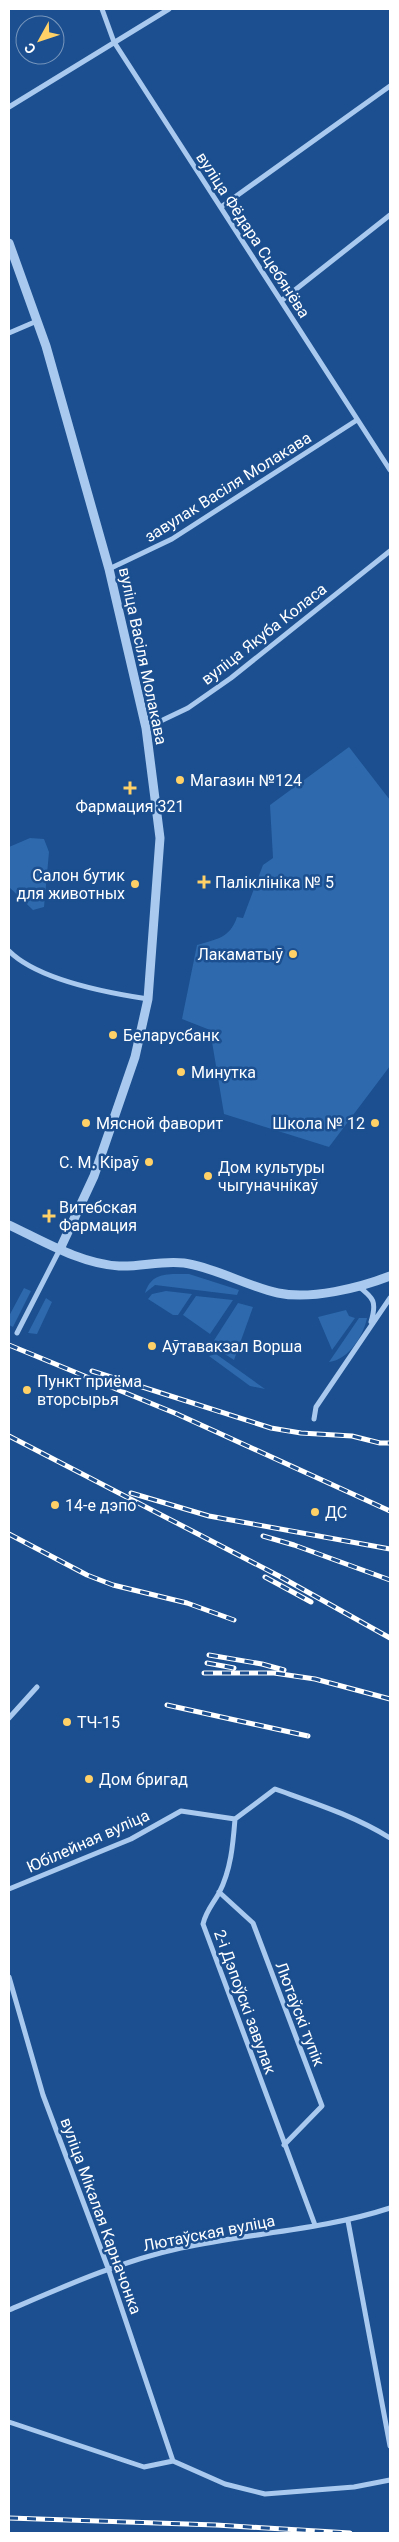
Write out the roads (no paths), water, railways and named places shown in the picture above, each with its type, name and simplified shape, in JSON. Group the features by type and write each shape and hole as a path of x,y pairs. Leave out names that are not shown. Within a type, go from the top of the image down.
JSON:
{"street":[{"name":"вуліца Фёдара Сцебянёва","path":"102,9 114,42 390,470"},
{"path":"9,107 169,9"},
{"path":"221,207 390,86"},
{"path":"281,302 390,215"},
{"name":"вуліца Васіля Молакава","path":"9,244 37,321 76,448 109,569 146,728 160,838 148,999 135,1057 120,1106 91,1183 17,1334"},
{"path":"9,333 37,321"},
{"name":"завулак Васіля Молакава","path":"109,569 172,539 357,420"},
{"name":"вуліца Якуба Коласа","path":"146,728 188,708 231,678 390,551"},
{"path":"9,951 17,960 42,973 64,980 148,999"},
{"path":"9,1225 60,1249 110,1265 183,1263 206,1268 278,1293 308,1295 358,1285 390,1276"},
{"path":"358,1285 369,1293 374,1304 370,1324"},
{"path":"314,1419 316,1408 370,1324 390,1298"},
{"path":"9,1718 37,1687"},
{"path":"234,1819 275,1789 316,1803 377,1830 390,1838"},
{"name":"Юбілейная вуліца","path":"9,1889 131,1839 180,1811 234,1819"},
{"name":"2-і Дэпоўскі завулак","path":"234,1819 232,1854 219,1892 206,1910 203,1924 314,2226"},
{"name":"Лютаўскі тупік","path":"219,1892 253,1923 322,2106 284,2145"},
{"name":"вуліца Мікалая Карначонка","path":"9,1977 44,2095 108,2268 173,2461"},
{"name":"Лютаўская вуліца","path":"9,2310 108,2268 180,2248 348,2221 390,2208"},
{"path":"348,2221 390,2446"},
{"path":"9,2422 144,2467 173,2461 225,2484 265,2494 354,2487 390,2480"}],"railway":[{"path":"9,1345 177,1414 390,1511"},
{"path":"92,1371 271,1428 301,1433 352,1436 380,1443 390,1443"},
{"path":"9,1436 279,1576 390,1638"},
{"path":"131,1493 209,1516 390,1549"},
{"path":"9,1534 87,1575 113,1585 187,1603 234,1620"},
{"path":"263,1536 294,1545 390,1580"},
{"path":"265,1577 311,1602"},
{"path":"209,1655 262,1664 284,1670"},
{"path":"207,1663 234,1668"},
{"path":"204,1673 274,1673 315,1679 390,1699"},
{"path":"167,1705 308,1736"},
{"path":"9,2518 216,2525 350,2533"}],"place":[{"name":"Магазин №124","path":"180,780"},
{"name":"Фармация 321","path":"130,788"},
{"name":"Паліклініка № 5","path":"204,882"},
{"name":"Салон бутик для животных","path":"135,884"},
{"name":"Лакаматыў","path":"293,954"},
{"name":"Беларусбанк","path":"113,1035"},
{"name":"Минутка","path":"181,1072"},
{"name":"Мясной фаворит","path":"86,1123"},
{"name":"Школа № 12","path":"375,1123"},
{"name":"С. М. Кіраў","path":"149,1162"},
{"name":"Дом культуры чыгуначнікаў","path":"208,1176"},
{"name":"Витебская Фармация","path":"49,1216"},
{"name":"Аўтавакзал Ворша","path":"152,1346"},
{"name":"Пункт приёма вторсырья","path":"27,1390"},
{"name":"14-е дэпо","path":"55,1505"},
{"name":"ДС","path":"315,1512"},
{"name":"ТЧ-15","path":"67,1722"},
{"name":"Дом бригад","path":"89,1779"}]}
